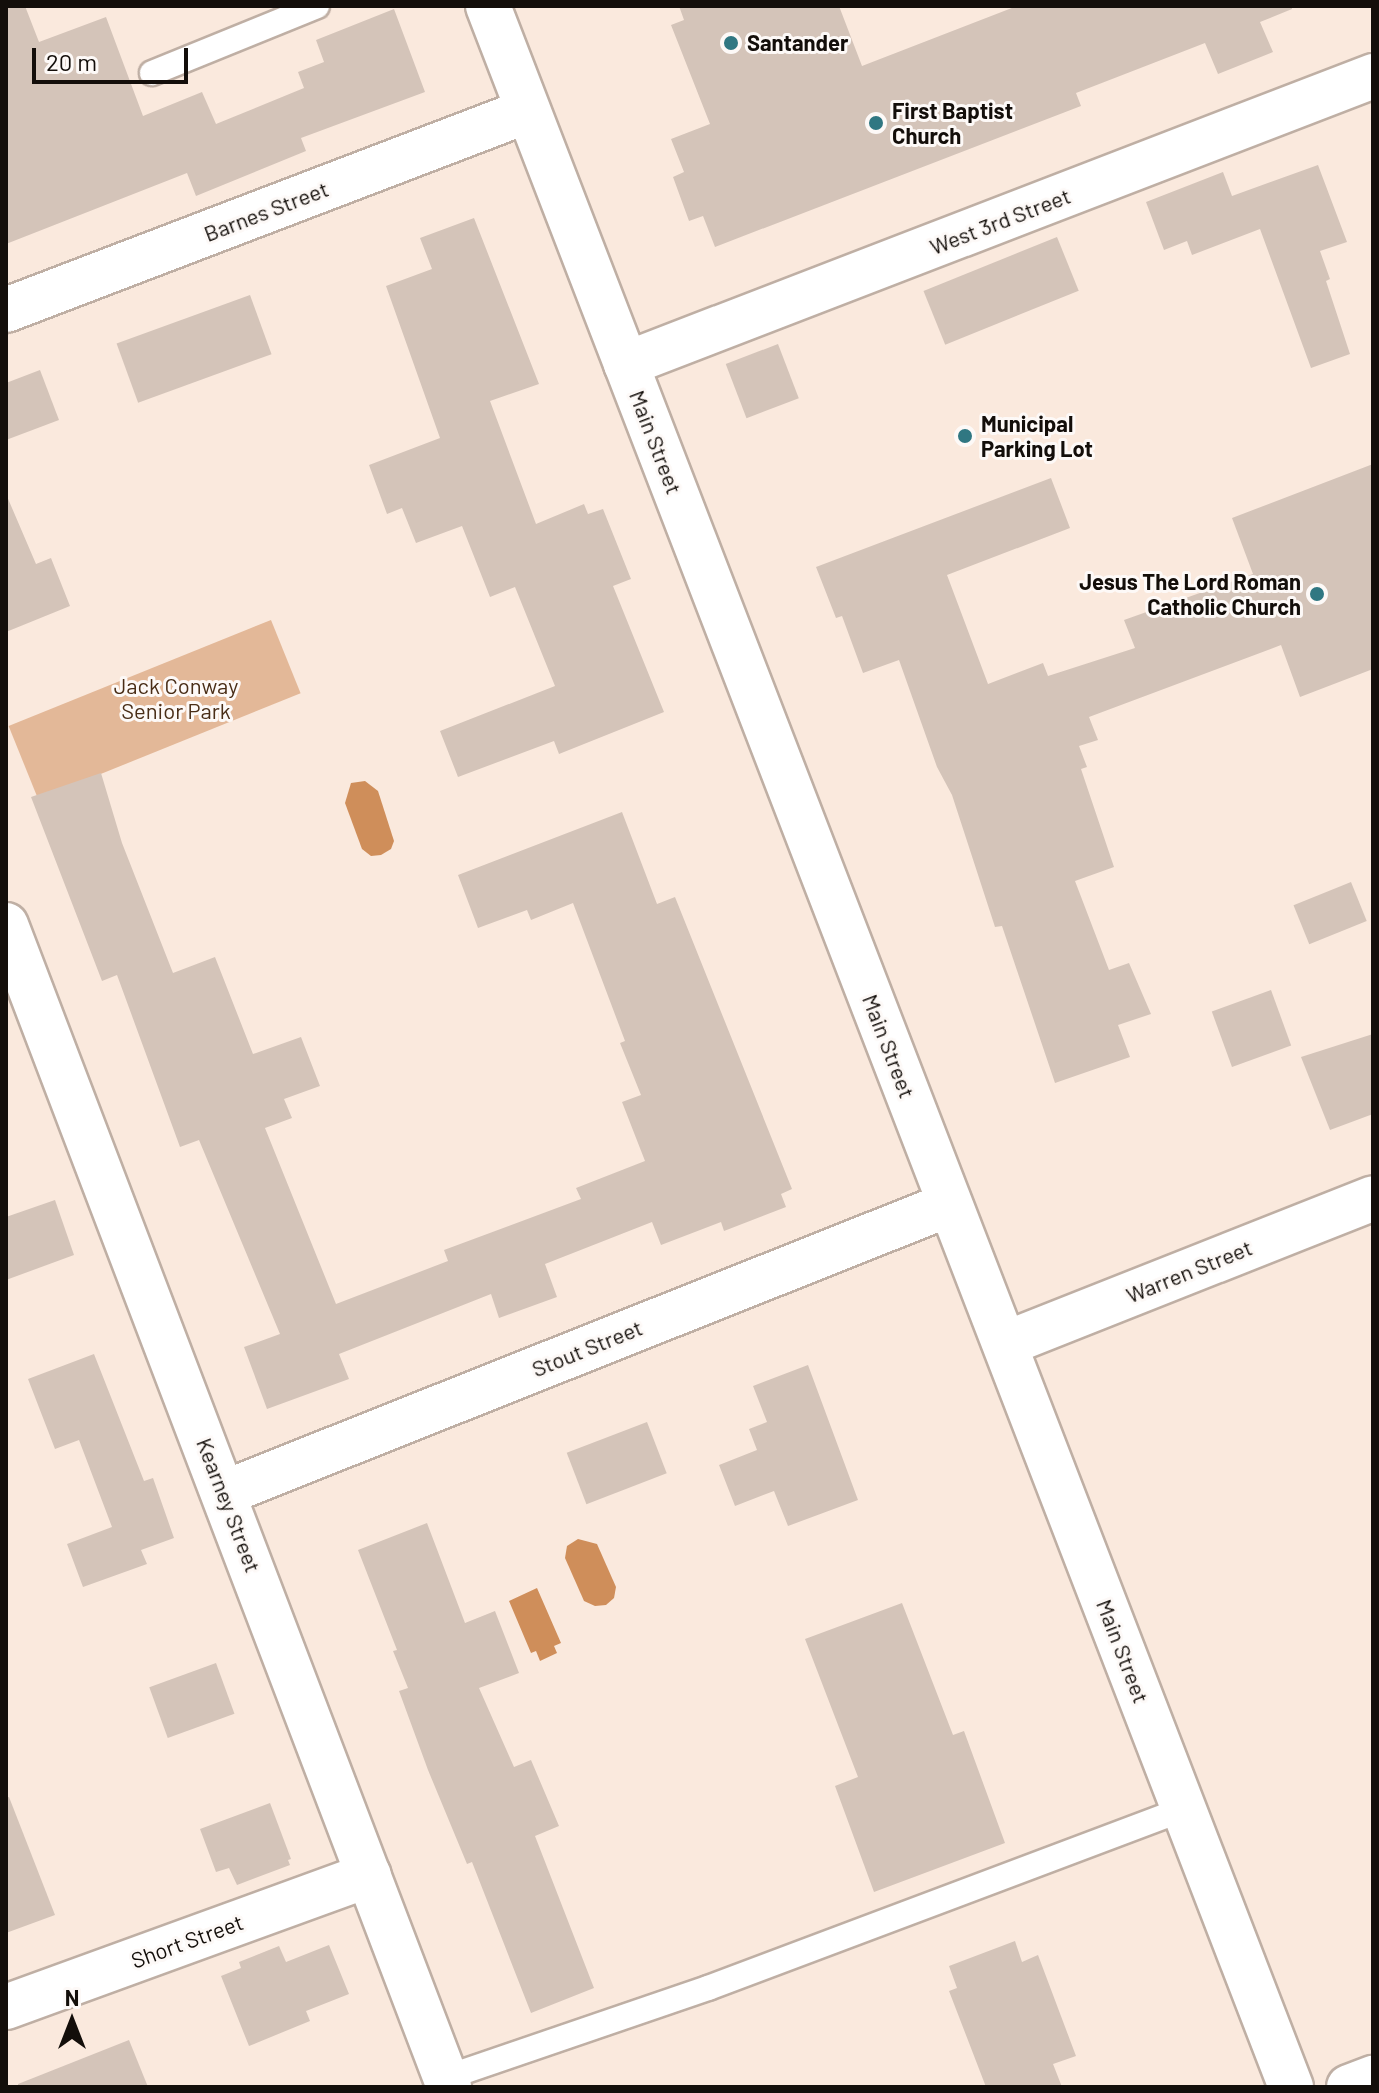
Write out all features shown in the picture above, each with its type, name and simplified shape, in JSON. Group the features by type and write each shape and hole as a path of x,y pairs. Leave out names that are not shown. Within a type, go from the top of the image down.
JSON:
{"street":[{"name":"Main Street","path":"488,6 1291,2087"},
{"name":"West 3rd Street","path":"626,364 1373,76"},
{"name":"Barnes Street","path":"6,310 527,111"},
{"name":"Kearney Street","path":"6,925 447,2082"},
{"name":"Warren Street","path":"1005,1344 1373,1198"},
{"name":"Stout Street","path":"224,1493 950,1204"},
{"name":"Short Street","path":"6,2007 369,1875"},
{"path":"1349,2087 1373,2078"}],"lane":[{"path":"152,73 317,6"},
{"path":"447,2082 708,1988 1184,1809"}],"green space":[{"name":"Jack Conway Senior Park","path":"271,620 301,693 38,799 9,726"}],"shaded area":[{"path":"365,781 378,791 394,841 391,849 381,855 371,856 362,849 345,803 351,783"},
{"path":"578,1539 597,1544 616,1587 614,1598 606,1605 595,1606 584,1601 565,1558 567,1546"},
{"path":"537,1588 561,1643 554,1646 557,1653 540,1661 536,1651 531,1653 509,1601"}],"building":[{"path":"6,6 25,6 39,42 106,17 143,116 202,92 216,124 304,88 298,72 324,62 316,40 394,9 425,92 301,138 306,151 196,196 187,173 6,244"},
{"name":"First Baptist Church","path":"679,6 839,6 862,66 1017,6 1292,6 1292,9 1260,22 1273,52 1218,74 1205,43 1076,93 1081,106 715,247 703,216 689,221 673,177 684,172 671,139 710,124 671,25 684,20"},
{"path":"1318,165 1347,242 1320,251 1330,279 1326,281 1350,354 1311,368 1260,229 1192,255 1187,241 1164,250 1146,202 1223,172 1232,196"},
{"path":"474,218 539,384 490,401 536,524 584,504 588,514 603,509 631,579 613,586 664,712 559,754 554,741 458,777 440,731 555,686 515,587 490,597 462,526 416,543 402,508 387,514 369,465 440,438 386,286 432,269 420,238"},
{"path":"1057,237 1079,291 945,345 923,291"},
{"path":"250,295 272,354 138,403 117,344"},
{"path":"778,344 799,398 747,418 726,364"},
{"path":"40,370 59,420 6,440 6,383"},
{"path":"1373,464 1373,669 1300,697 1281,645 1089,717 1098,740 1079,746 1087,767 1081,769 1114,867 1075,881 1109,970 1129,963 1151,1014 1118,1025 1130,1057 1055,1083 1002,926 995,927 952,795 937,767 899,660 863,673 842,616 836,618 816,567 1051,478 1070,528 947,575 988,684 1043,663 1048,676 1135,648 1124,620 1253,574 1232,518"},
{"path":"6,494 36,564 51,558 70,606 6,632"},
{"path":"101,773 122,843 173,973 215,957 253,1054 301,1037 320,1086 284,1099 292,1118 265,1128 336,1304 448,1261 444,1250 581,1199 576,1188 645,1161 622,1102 641,1095 620,1043 625,1041 573,903 531,920 527,910 478,928 458,875 622,812 657,904 675,897 792,1189 781,1194 786,1207 724,1231 721,1222 661,1245 652,1222 545,1264 557,1297 499,1318 491,1294 339,1354 349,1379 267,1409 244,1347 280,1334 199,1140 180,1147 117,975 102,981 31,797"},
{"path":"1351,882 1367,921 1309,944 1294,905"},
{"path":"1271,990 1291,1045 1232,1067 1212,1012"},
{"path":"1373,1034 1373,1114 1330,1130 1301,1057"},
{"path":"55,1200 74,1255 6,1280 6,1217"},
{"path":"94,1354 144,1481 153,1478 174,1538 141,1550 147,1564 83,1587 67,1544 112,1527 79,1440 55,1449 28,1379"},
{"path":"808,1365 858,1500 788,1526 774,1491 735,1506 719,1465 757,1450 749,1429 767,1422 753,1386"},
{"path":"647,1422 667,1473 586,1504 567,1453"},
{"path":"427,1523 465,1623 495,1611 519,1673 479,1688 514,1767 531,1760 559,1826 535,1836 594,1988 531,2013 472,1862 467,1864 428,1770 399,1691 408,1688 393,1651 397,1650 358,1550"},
{"path":"902,1603 953,1735 964,1731 1005,1843 874,1892 835,1786 858,1777 805,1639"},
{"path":"216,1663 234,1714 168,1738 149,1687"},
{"path":"9,1797 55,1915 6,1933 6,1798"},
{"path":"270,1803 291,1859 288,1860 290,1865 237,1885 229,1868 216,1872 200,1829"},
{"path":"1015,1941 1022,1962 1038,1955 1076,2056 1053,2064 1062,2087 986,2087 949,1991 957,1988 949,1966"},
{"path":"329,1945 349,1994 306,2011 310,2021 249,2046 221,1976 241,1968 239,1962 279,1946 286,1962"},
{"path":"129,2040 148,2087 18,2087 18,2084"}],"place":[{"name":"Santander","path":"731,43"},
{"name":"First Baptist Church","path":"876,123"},
{"name":"Municipal Parking Lot","path":"965,436"},
{"name":"Jesus The Lord Roman Catholic Church","path":"1317,594"}]}
